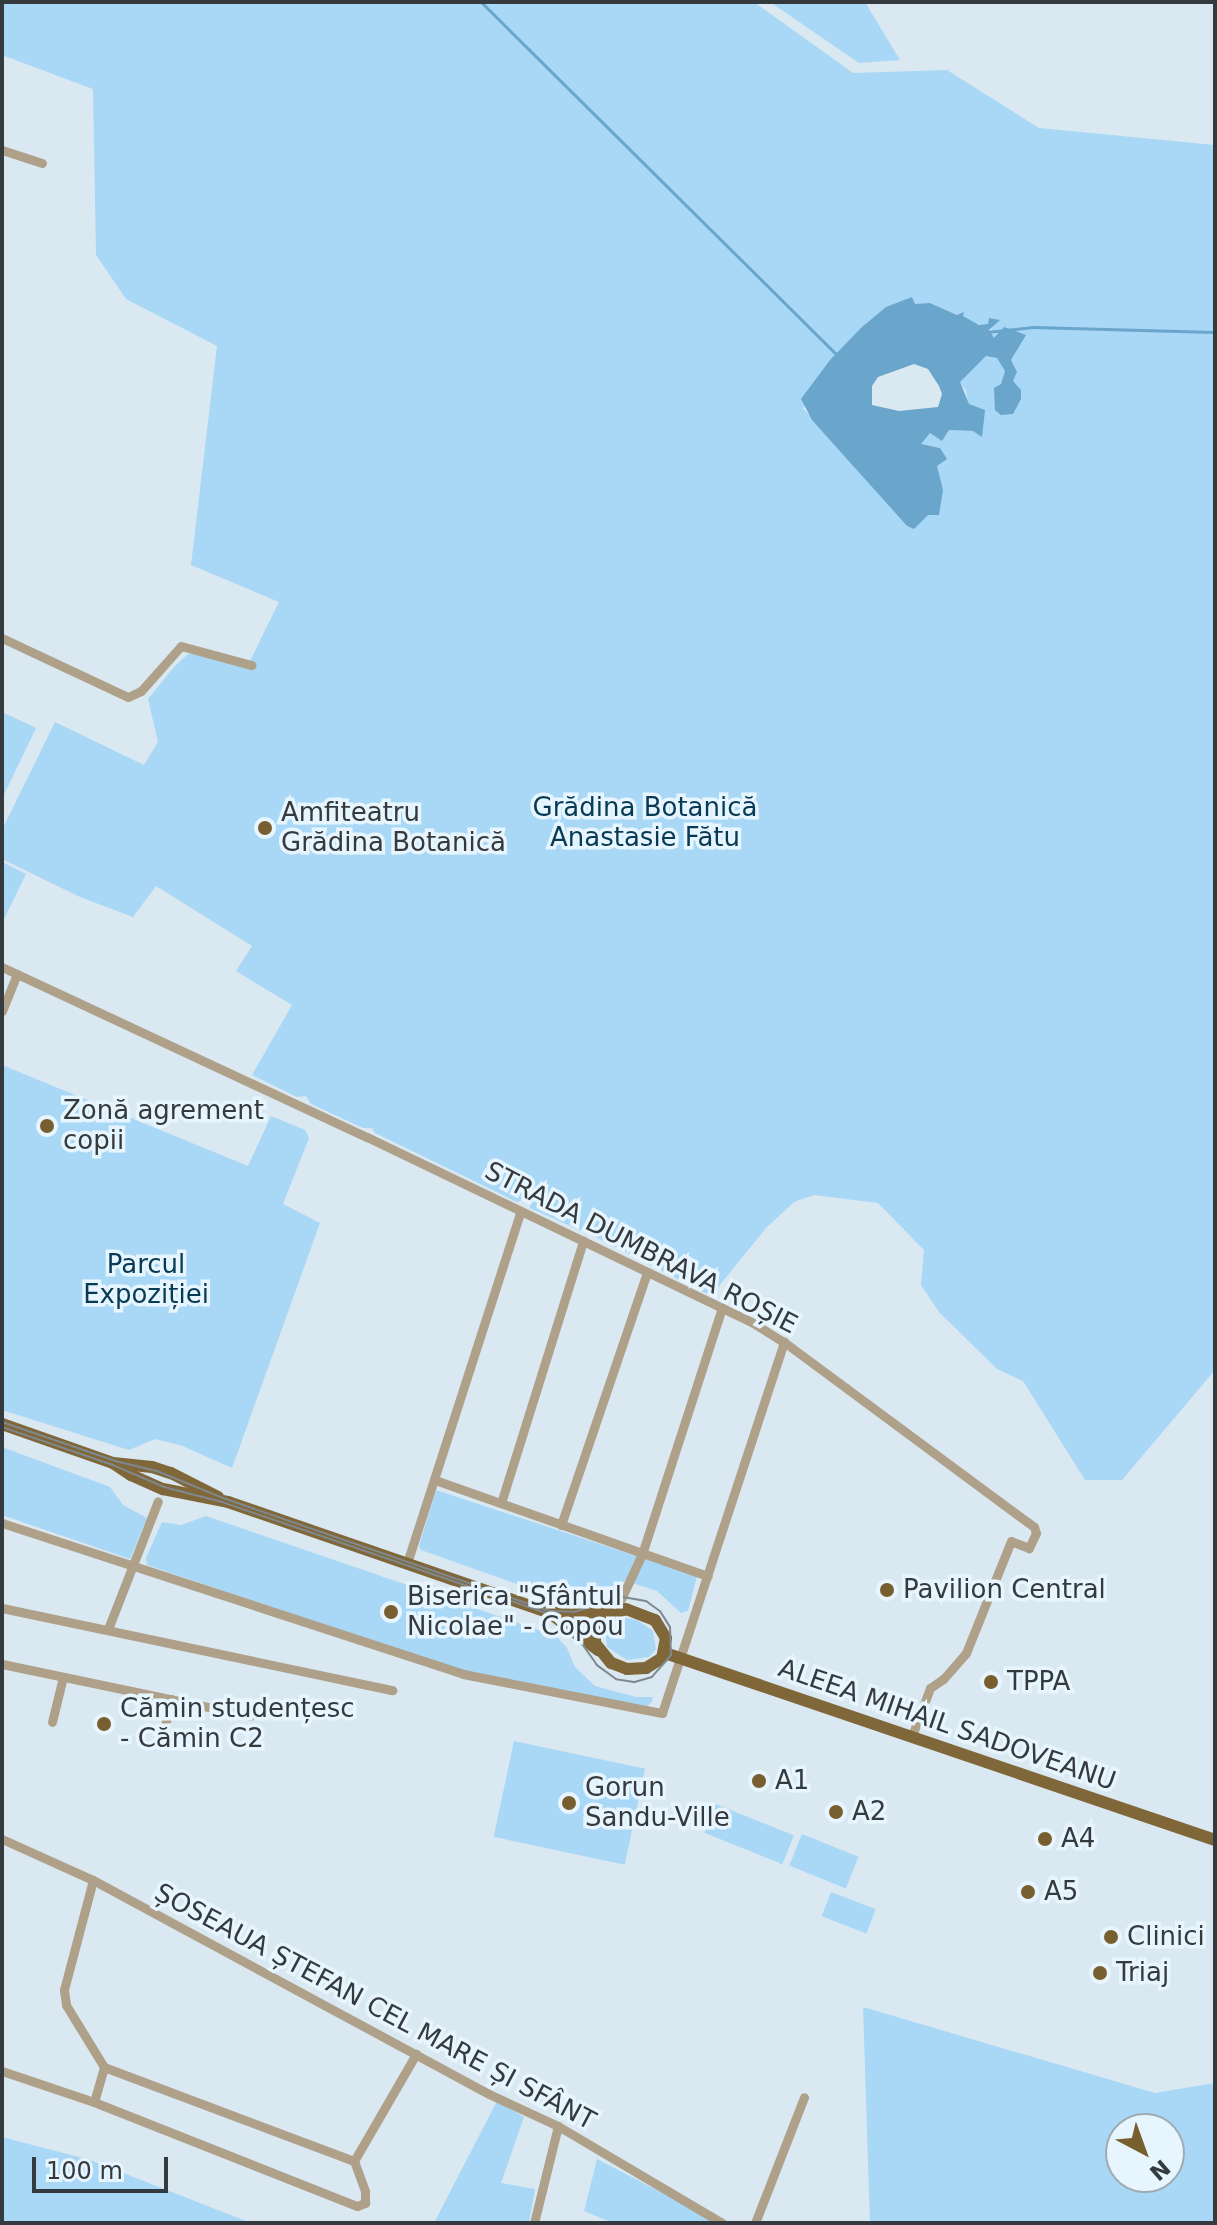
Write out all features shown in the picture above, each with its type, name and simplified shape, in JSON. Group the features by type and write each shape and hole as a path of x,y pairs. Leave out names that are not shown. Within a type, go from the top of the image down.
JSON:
{"main road":[{"path":"2,1424 113,1463 148,1484 180,1494 228,1502 550,1613 611,1663 637,1670 654,1664 665,1653 666,1638 655,1620 637,1611 550,1613"},
{"path":"599,1651 595,1630 602,1617 613,1611"},
{"name":"ALEEA MIHAIL SADOVEANU","path":"665,1653 1215,1840"}],"street":[{"path":"2,150 42,163"},
{"path":"2,638 128,697 141,691 181,646 251,665"},
{"name":"STRADA DUMBRAVA ROȘIE","path":"2,967 722,1308 784,1342 1034,1527 1036,1533 1029,1548 1011,1541 966,1653 943,1679 930,1688 912,1736"},
{"path":"2,1011 17,974"},
{"path":"407,1563 521,1211"},
{"path":"501,1503 583,1241"},
{"path":"561,1525 647,1272"},
{"path":"613,1611 642,1554 722,1308"},
{"path":"2,1523 463,1674 662,1713 784,1342"},
{"path":"435,1480 708,1576"},
{"path":"108,1629 158,1501"},
{"path":"2,1608 392,1690"},
{"path":"2,1664 251,1716"},
{"path":"52,1722 63,1677"},
{"path":"162,1740 171,1699"},
{"name":"ȘOSEAUA ȘTEFAN CEL MARE ȘI SFÂNT","path":"2,1839 93,1880 489,2094 558,2126 722,2223"},
{"path":"2,2071 94,2102 338,2200 357,2206 365,2203 365,2191 354,2161 104,2067 66,2005 64,1990 93,1880"},
{"path":"354,2161 416,2054"},
{"path":"94,2102 104,2067"},
{"path":"755,2223 804,2097"},
{"path":"534,2223 558,2126"}],"green space":[{"name":"Grădina Botanică Anastasie Fătu","path":"2,2 754,2 853,73 947,70 1039,128 1215,145 1215,1370 1122,1480 1085,1480 1023,1381 997,1369 939,1312 921,1285 924,1250 878,1203 814,1195 794,1202 766,1228 711,1296 602,1240 530,1208 530,1204 523,1200 517,1202 375,1133 372,1128 363,1128 311,1104 306,1096 297,1097 252,1075 292,1005 236,971 252,946 156,886 133,917 80,897 2,859 2,830 55,722 144,765 158,742 148,699 174,667 188,654 197,654 247,667 279,602 191,565 217,346 126,299 96,255 93,89 2,55","holes":["912,297 915,305 930,303 980,325 993,324 989,335 994,338 1025,335 1011,360 1013,381 997,404 1005,371 997,357 986,356 959,382 966,390 968,404 978,409 981,436 974,431 949,430 936,437 930,433 920,444 940,448 928,515 914,528 907,526 803,408"]},
{"path":"770,2 865,2 900,60 859,63"},
{"path":"2,712 36,728 2,799"},
{"path":"2,862 26,874 2,923"},
{"name":"Parcul Expoziției","path":"2,1065 248,1166 271,1116 305,1130 309,1138 283,1204 320,1223 232,1468 180,1445 155,1439 129,1450 2,1410"},
{"path":"2,1447 110,1487 123,1505 147,1518 130,1559 2,1515"},
{"path":"436,1490 697,1576 688,1611 681,1613 657,1591 626,1581 574,1599 540,1592 421,1550 419,1546"},
{"path":"206,1516 556,1636 567,1648 575,1667 595,1686 636,1697 653,1697 652,1702 646,1707 458,1670 147,1565 146,1558 162,1522 181,1525"},
{"path":"626,1618 637,1620 653,1631 656,1649 649,1657 627,1660 607,1647 605,1628 610,1622"},
{"name":"Gorun Sandu-Ville","path":"514,1741 645,1769 625,1865 494,1837"},
{"path":"716,1804 794,1835 782,1864 704,1833"},
{"path":"802,1834 859,1857 846,1888 789,1866"},
{"path":"831,1892 876,1909 866,1933 822,1916"},
{"path":"863,2007 1155,2093 1215,2083 1215,2223 870,2223"},
{"path":"497,2101 524,2117 501,2183 535,2189 529,2223 434,2223"},
{"path":"2,2137 90,2160 251,2223 2,2223"},
{"path":"597,2159 720,2223 613,2223 584,2211"}],"shaded area":[{"path":"912,297 915,304 930,303 957,315 964,312 963,316 979,325 988,324 989,318 1000,320 989,330 994,338 1004,327 1026,335 1011,360 1017,372 1013,381 1021,390 1021,399 1013,414 1001,415 995,410 994,388 1001,384 1005,371 997,358 986,356 960,382 969,404 985,410 982,437 973,431 949,430 942,441 930,433 921,444 940,448 947,459 937,466 943,490 939,515 928,515 914,529 907,526 812,420 801,399 830,360 886,307","holes":["914,364 928,369 942,394 938,407 899,411 872,405 872,386 878,377"]}],"waterway":[{"path":"481,2 837,355"},
{"path":"987,332 1033,327 1215,332"}],"tram line":[{"path":"2,1422 115,1461 157,1471 223,1498 550,1611 574,1612 623,1597 646,1601 660,1611 670,1627 671,1655 652,1677 634,1682 616,1679 597,1665 571,1628 549,1614 222,1502 164,1487 113,1465 2,1427"}],"place":[{"name":"Amfiteatru Grădina Botanică","path":"265,828"},
{"name":"Zonă agrement copii","path":"47,1126"},
{"name":"Pavilion Central","path":"887,1590"},
{"name":"Biserica \"Sfântul Nicolae\" - Copou","path":"391,1612"},
{"name":"TPPA","path":"991,1682"},
{"name":"Cămin studențesc - Cămin C2","path":"104,1724"},
{"name":"A1","path":"759,1781"},
{"name":"Gorun Sandu-Ville","path":"569,1803"},
{"name":"A2","path":"836,1812"},
{"name":"A4","path":"1045,1839"},
{"name":"A5","path":"1028,1892"},
{"name":"Clinici","path":"1111,1937"},
{"name":"Triaj","path":"1100,1973"}]}
